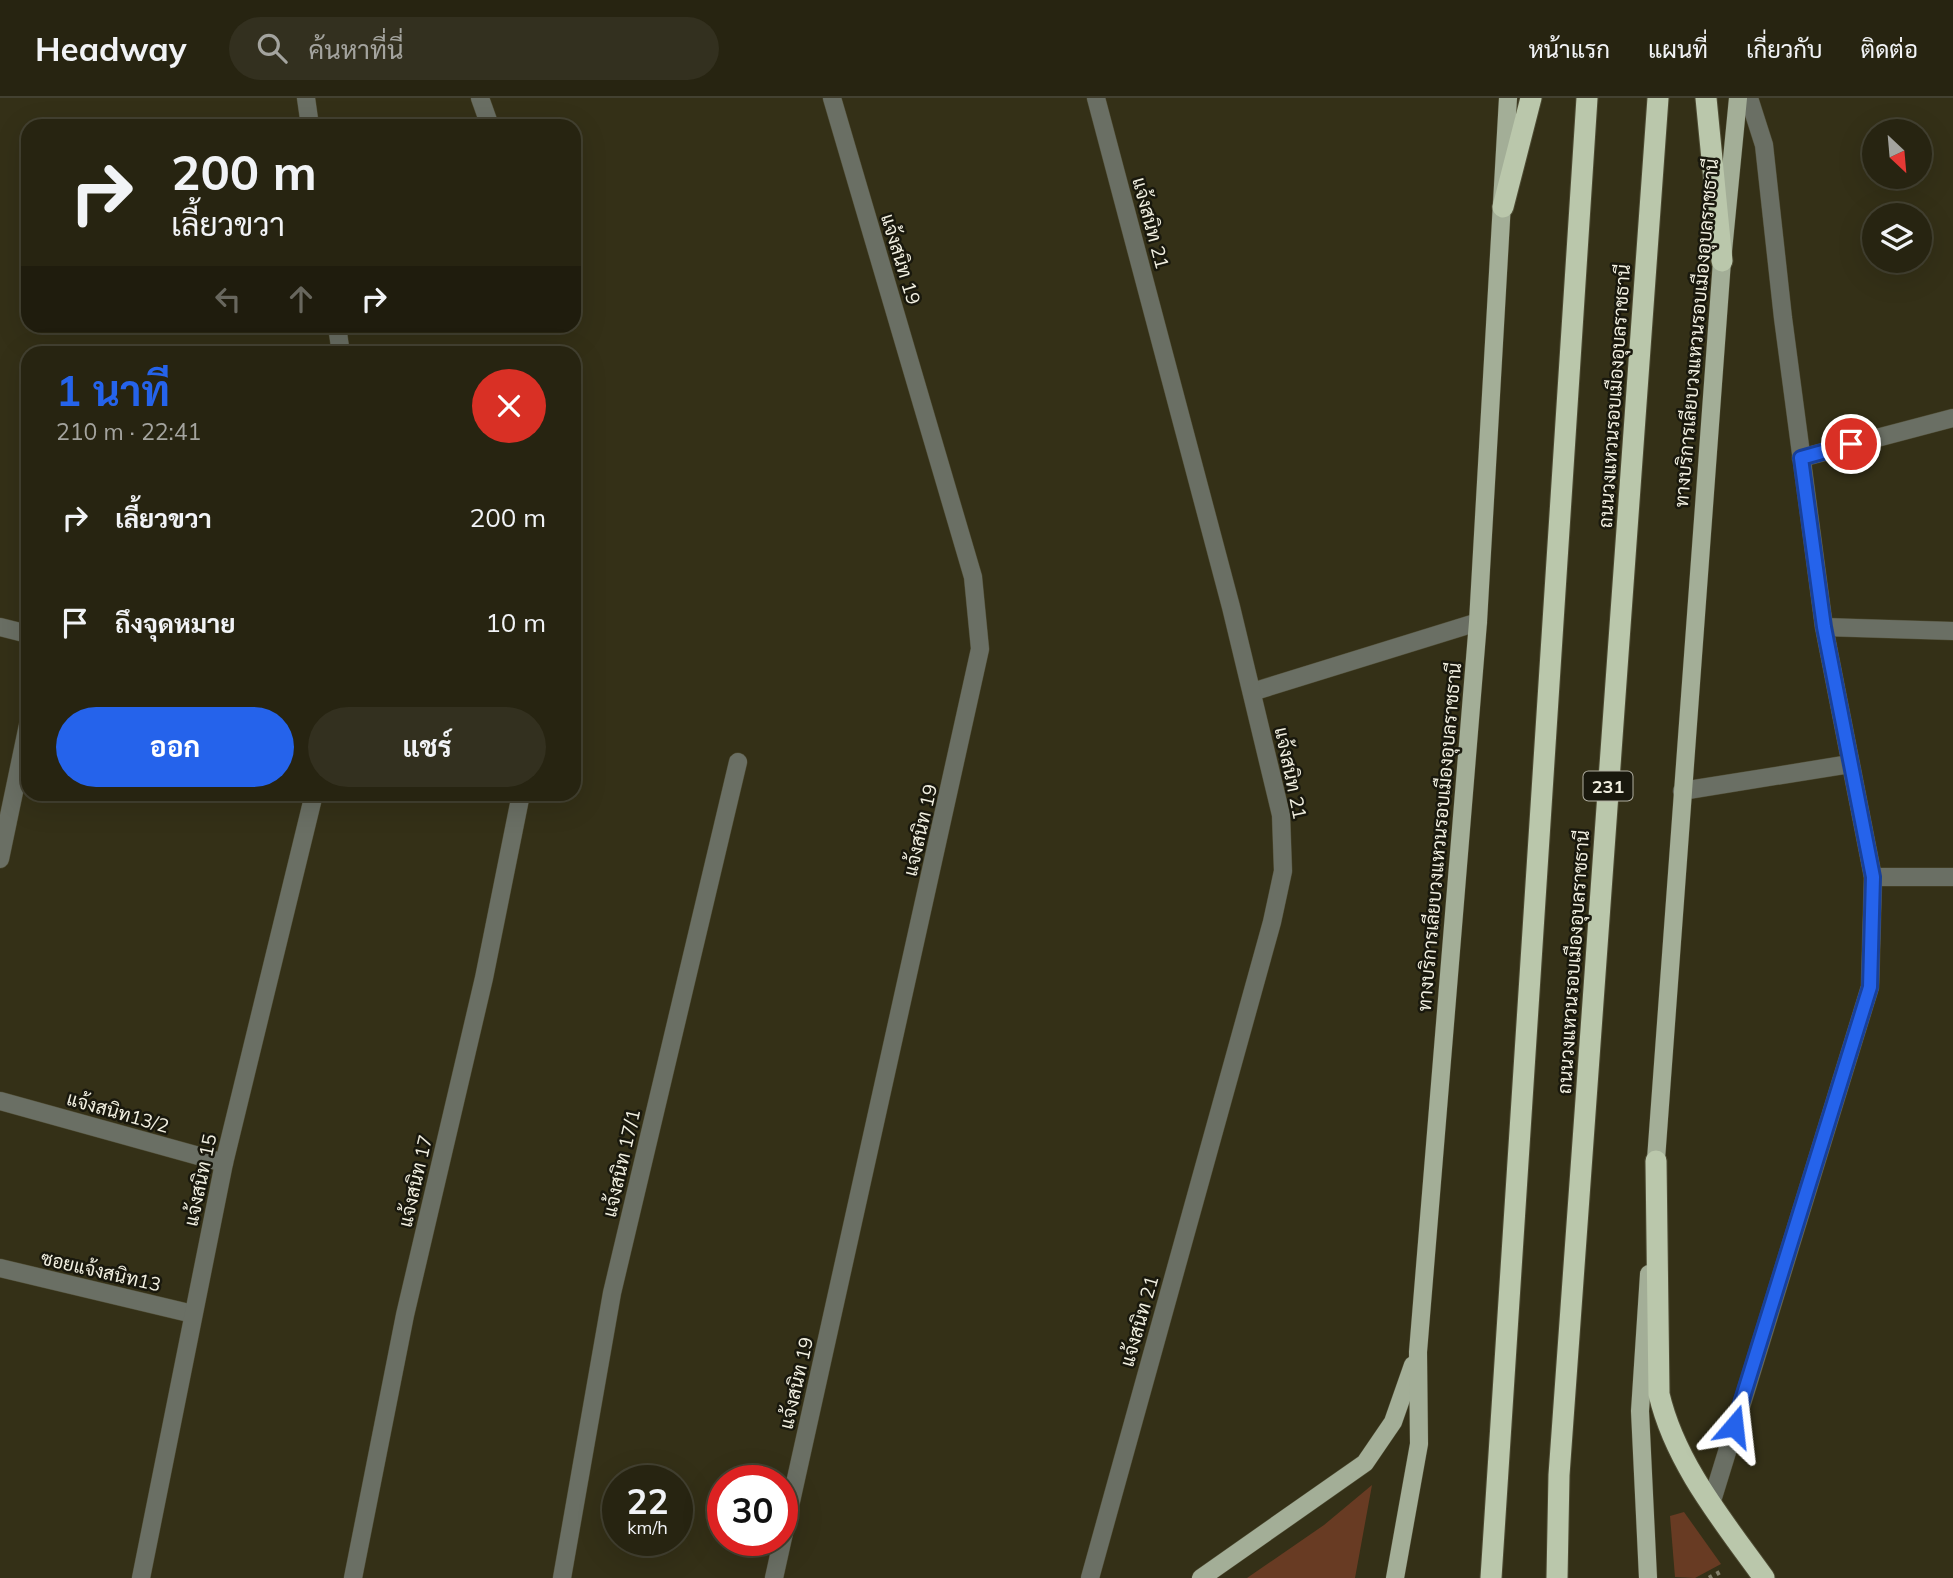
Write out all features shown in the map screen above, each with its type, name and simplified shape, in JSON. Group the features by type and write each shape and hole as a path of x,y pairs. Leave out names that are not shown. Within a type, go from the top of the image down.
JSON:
{"highway":[{"path":"1503,207 1531,98"},
{"path":"1491,1578 1587,98"},
{"name":"ถนนวงแหวนรอบเมืองอุบลราชธานี","path":"1556,1578 1559,1475 1658,98"},
{"path":"1706,98 1721,261"},
{"path":"1656,1161 1659,1394 1665,1421 1711,1504 1764,1578"}],"main road":[{"name":"ทางบริการเลียบวงแหวนรอบเมืองอุบลราชธานี","path":"1397,1577 1419,1444 1418,1352 1478,622 1508,98"},
{"name":"ทางบริการเลียบวงแหวนรอบเมืองอุบลราชธานี","path":"1647,1569 1640,1411 1721,261 1738,98"},
{"path":"1201,1578 1365,1463 1393,1422 1418,1352"},
{"path":"1637,1578 1647,1569"}],"street":[{"path":"306,98 309,119"},
{"path":"480,98 488,119"},
{"name":"แจ้งสนิท 19","path":"774,1578 964,732 979,649 973,577 831,98"},
{"name":"แจ้งสนิท 21","path":"1090,1578 1272,922 1283,871 1281,816 1252,692 1096,98"},
{"path":"1711,1504 1870,987 1873,877 1824,627 1764,145 1749,98"},
{"path":"1801,458 1953,418"},
{"path":"1252,692 1478,622"},
{"path":"0,626 21,632"},
{"path":"1824,627 1953,631"},
{"path":"0,859 21,758"},
{"name":"แจ้งสนิท 17/1","path":"562,1578 612,1293 738,762"},
{"path":"1682,791 1850,764"},
{"name":"แจ้งสนิท 15","path":"141,1578 224,1163 312,801"},
{"name":"แจ้งสนิท 17","path":"353,1578 405,1315 484,978 520,801"},
{"path":"1873,877 1953,877"},
{"name":"แจ้งสนิท13/2","path":"0,1101 224,1163"},
{"name":"ซอยแจ้งสนิท13","path":"0,1268 193,1314"}],"path":[{"path":"1709,1578 1724,1570"}],"shaded area":[{"path":"1372,1485 1355,1578 1247,1578 1324,1525"},
{"path":"1684,1512 1721,1564 1695,1578 1675,1577 1670,1516"}],"route":[{"path":"1734,1426 1870,987 1873,877 1824,627 1801,458 1851,444"}]}
